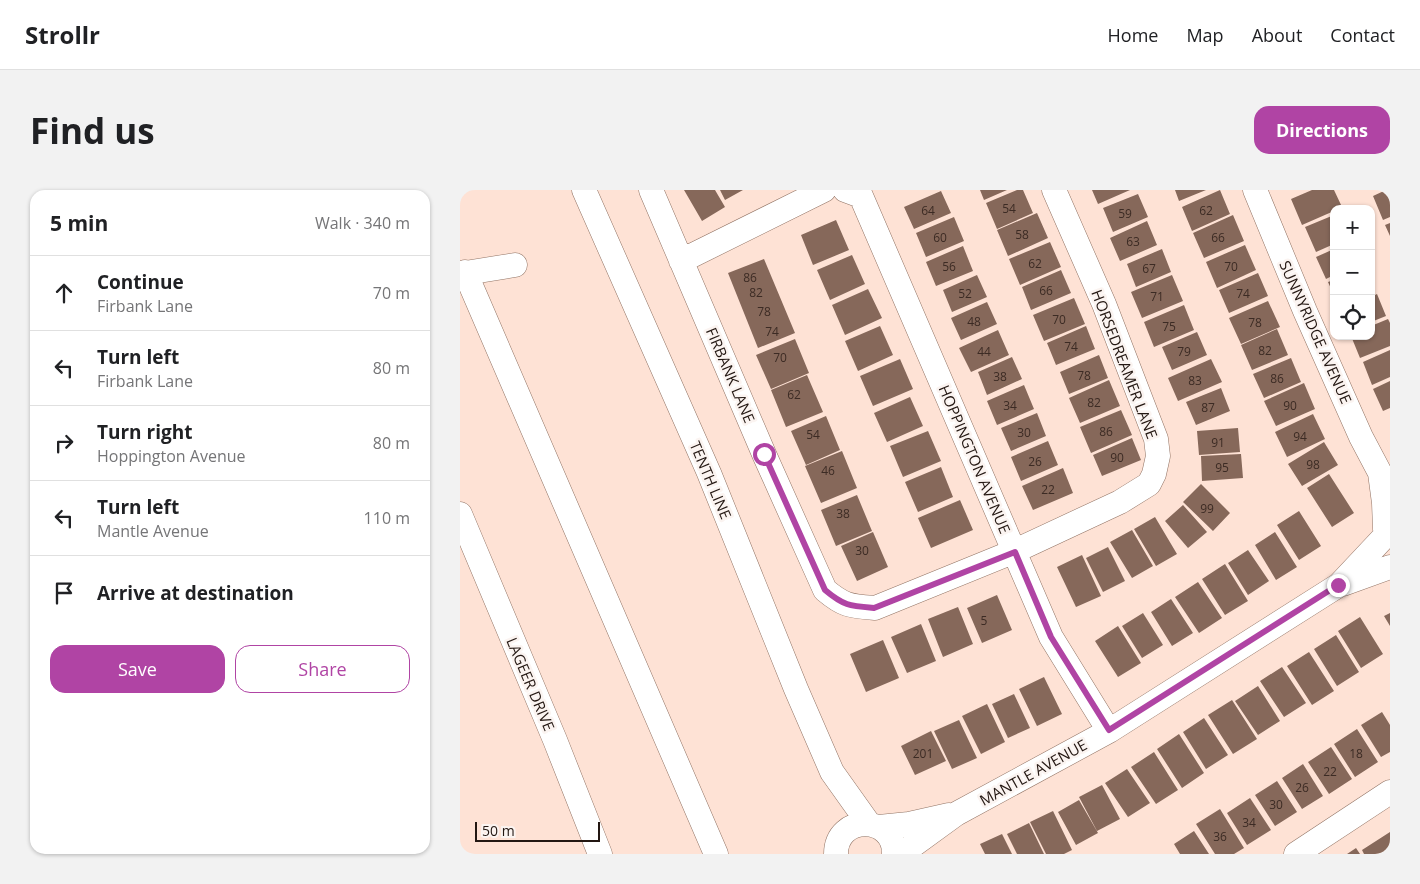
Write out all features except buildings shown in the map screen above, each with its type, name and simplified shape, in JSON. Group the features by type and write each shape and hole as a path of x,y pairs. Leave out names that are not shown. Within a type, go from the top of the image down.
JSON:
{"street":[{"name":"TENTH LINE","path":"584,190 709,473 832,772 874,826 887,833 892,841 894,854"},
{"name":"FIRBANK LANE","path":"651,190 825,590 838,601 852,606 874,608 1015,552"},
{"path":"681,261 824,190"},
{"name":"HOPPINGTON AVENUE","path":"845,190 861,196 1051,637 1109,730"},
{"name":"HORSEDREAMER LANE","path":"1015,552 1120,502 1149,484 1154,474 1158,456 1156,439 1104,304 1054,190"},
{"name":"SUNNYRIDGE AVENUE","path":"1255,190 1305,311 1361,437 1385,479 1384,503 1388,533"},
{"path":"515,265 463,273 716,854"},
{"name":"LAGEER DRIVE","path":"460,514 555,740 600,854"},
{"name":"MANTLE AVENUE","path":"1338,585 1388,533"},
{"name":"MANTLE AVENUE","path":"901,854 956,814 1109,730 1338,585 1390,567"},
{"name":"TENTH LINE","path":"832,772 835,846"},
{"path":"1296,854 1390,792"},
{"name":"MANTLE AVENUE","path":"835,846 850,828 859,824 874,826 909,824 956,814"}],"route":[{"path":"764,454 825,590 838,601 852,606 874,608 1015,552 1051,637 1109,730 1338,585"}]}
